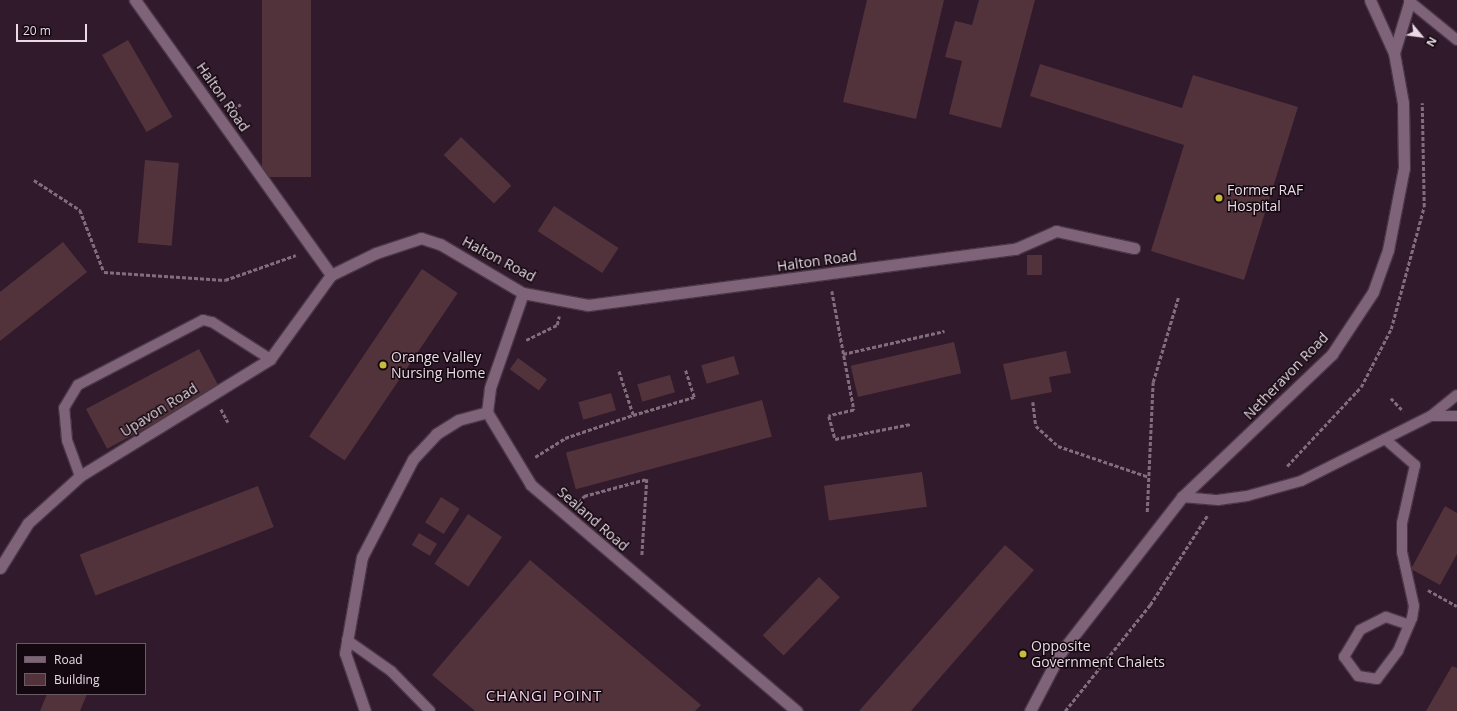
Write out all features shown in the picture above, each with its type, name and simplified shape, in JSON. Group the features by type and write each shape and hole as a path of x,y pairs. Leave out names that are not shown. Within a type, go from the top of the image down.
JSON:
{"street":[{"name":"Halton Road","path":"135,0 331,275 376,253 420,238 440,244 523,293 588,305 829,275 1015,249 1056,231 1134,248"},
{"name":"Netheravon Road","path":"1030,711 1061,652 1182,497 1263,424 1332,354 1373,292 1388,250 1404,168 1403,103 1394,53 1370,0"},
{"path":"1394,53 1409,1"},
{"name":"Upavon Road","path":"0,568 28,523 80,476 270,359 331,275"},
{"path":"365,711 345,653 362,557 413,459 436,434 458,420 487,412 490,388 507,343 523,293"},
{"name":"Sealand Road","path":"487,412 531,485 797,711"}],"lane":[{"path":"1409,1 1457,40"},
{"path":"80,476 67,440 64,408 78,385 203,320 212,322 270,359"},
{"path":"1182,497 1218,500 1247,496 1301,481 1430,416 1457,395"},
{"path":"1430,416 1457,416"},
{"path":"1384,439 1414,465 1402,522 1402,552 1414,606 1408,626 1398,651 1377,679 1358,676 1344,657 1360,630 1386,617 1408,626"},
{"path":"347,640 391,672 430,711"}],"path":[{"path":"235,108 241,104"},
{"path":"34,180 80,210 104,272 225,280 312,250"},
{"path":"829,275 854,410 829,416 835,439 911,424"},
{"path":"1147,519 1153,382 1178,298"},
{"path":"507,343 520,343 557,325 562,300"},
{"path":"843,354 944,332"},
{"path":"618,368 633,415"},
{"path":"520,467 565,438 633,415 694,397 685,369"},
{"path":"1391,398 1395,402"},
{"path":"1033,402 1036,426 1058,446 1149,477"},
{"path":"223,413 228,422"},
{"path":"578,504 584,496 647,479 642,561 633,573"},
{"path":"1408,579 1457,606"}],"building":[{"path":"262,0 311,0 311,177 262,177"},
{"path":"867,0 944,0 916,119 843,102"},
{"path":"979,0 1035,0 1001,128 949,114 962,61 945,57 955,21 972,25"},
{"path":"128,40 172,117 147,132 102,55"},
{"name":"Former RAF Hospital","path":"1040,64 1182,108 1193,75 1298,107 1244,280 1151,251 1184,145 1030,96"},
{"path":"461,137 511,186 494,204 444,155"},
{"path":"145,160 179,163 172,246 138,243"},
{"path":"554,206 619,248 602,273 538,231"},
{"path":"63,242 87,272 0,341 0,292"},
{"path":"1027,255 1042,255 1042,275 1027,275"},
{"name":"Orange Valley Nursing Home","path":"422,269 458,293 345,461 309,436"},
{"path":"954,342 961,373 858,397 851,366"},
{"path":"199,349 220,389 107,449 86,409"},
{"path":"1066,351 1071,373 1049,377 1052,392 1011,400 1003,364"},
{"path":"734,356 739,374 707,384 701,365"},
{"path":"518,358 547,379 539,390 510,369"},
{"path":"670,375 675,392 642,402 637,384"},
{"path":"611,393 616,410 583,420 578,402"},
{"path":"762,400 772,437 576,489 566,453"},
{"path":"922,472 927,507 829,520 824,486"},
{"path":"258,486 274,527 95,596 80,554"},
{"path":"441,497 460,509 444,534 425,522"},
{"path":"1445,506 1457,513 1457,554 1440,585 1411,569"},
{"path":"468,514 502,537 468,587 434,564"},
{"path":"419,533 437,544 430,556 412,545"},
{"path":"1005,545 1034,570 911,711 859,711"},
{"path":"530,560 701,705 695,711 475,711 432,675"},
{"path":"819,577 840,597 784,655 763,635"},
{"path":"1452,666 1457,668 1457,711 1426,711"},
{"path":"47,695 87,695 80,711 40,711"}],"place":[{"name":"Former RAF Hospital","path":"1219,198"},
{"name":"Orange Valley Nursing Home","path":"383,365"},
{"name":"Opposite Government Chalets","path":"1023,654"}],"district":[{"name":"CHANGI POINT","path":"544,696"}]}
